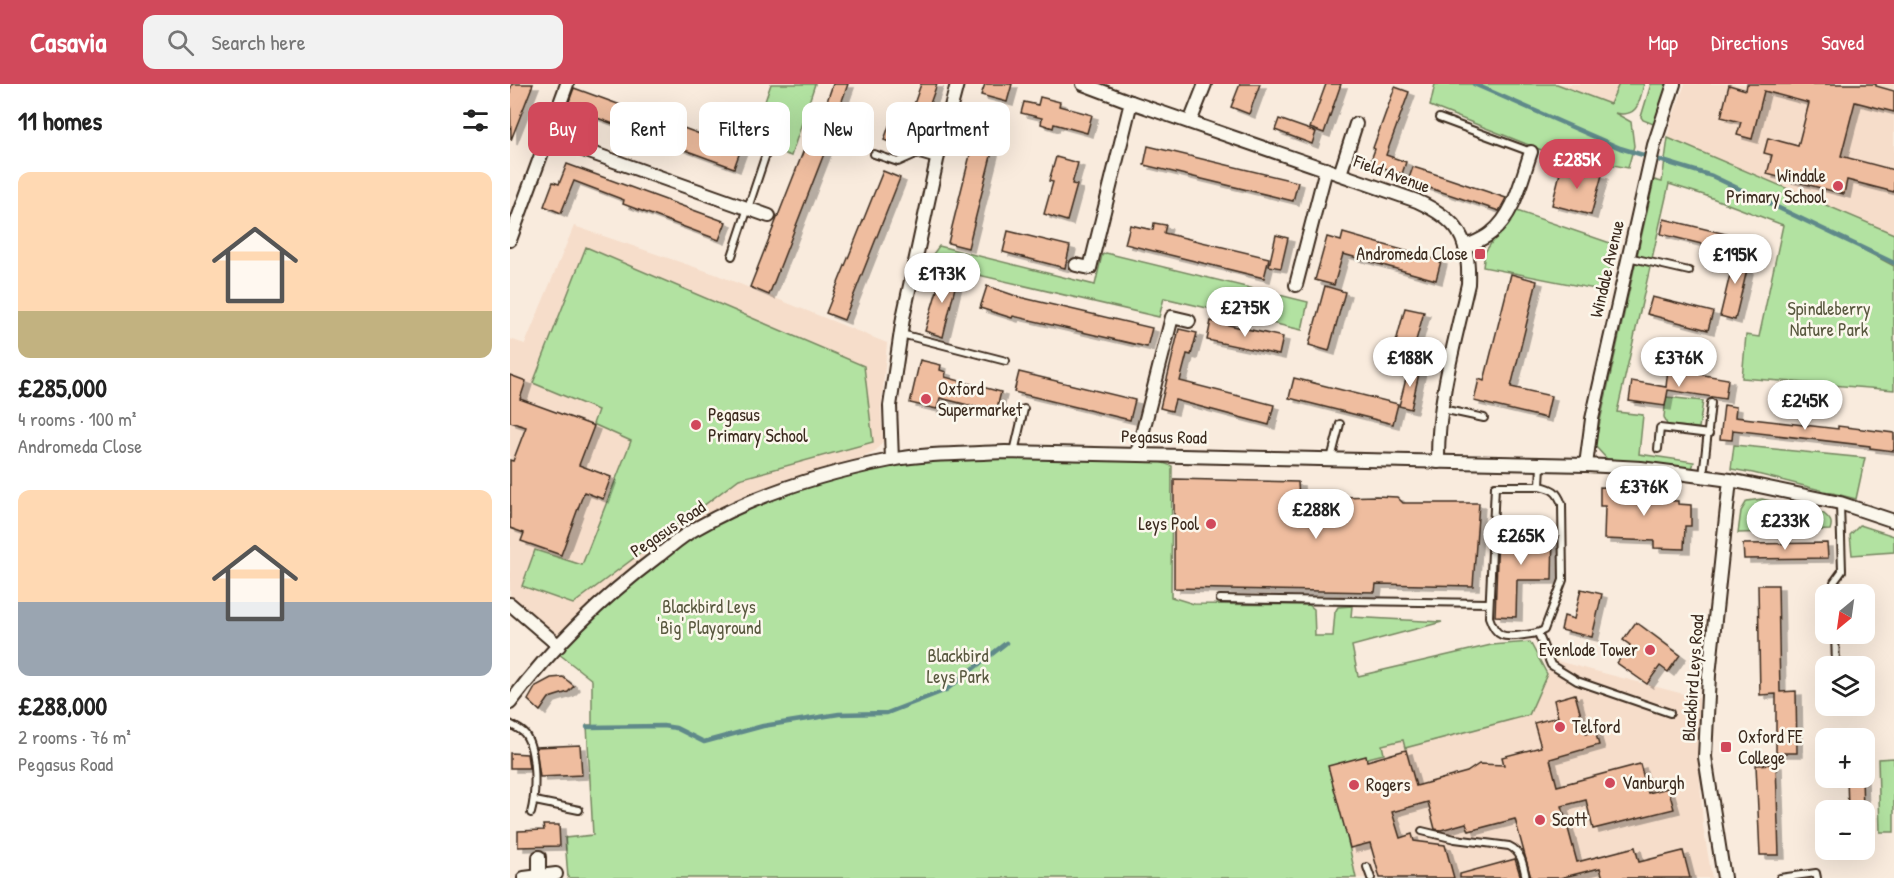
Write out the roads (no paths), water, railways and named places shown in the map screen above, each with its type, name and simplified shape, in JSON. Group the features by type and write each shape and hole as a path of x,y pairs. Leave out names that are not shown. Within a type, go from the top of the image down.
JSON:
{"street":[{"path":"560,102 567,84"},
{"path":"892,460 890,406 901,334 937,160 957,84"},
{"name":"Field Avenue","path":"1083,84 1417,201 1439,212 1457,228 1465,247 1468,284 1442,409 1438,462"},
{"path":"1190,123 1205,84"},
{"name":"Windale Avenue","path":"1586,465 1592,419 1628,257 1653,150 1674,84"},
{"path":"1076,265 1090,268 1131,102"},
{"path":"1340,174 1356,124"},
{"path":"1465,247 1490,234 1503,221 1512,207 1531,152"},
{"path":"598,155 769,216"},
{"path":"510,240 513,223 539,156"},
{"path":"1296,285 1326,169"},
{"path":"1137,454 1172,317 1189,321"},
{"name":"Pegasus Road","path":"510,703 535,670 583,620 636,572 693,530 746,503 811,480 892,460 962,453 1137,454 1641,468 1730,480 1840,503 1894,521"},
{"name":"Blackbird Leys Road","path":"1724,878 1706,757 1709,675 1730,480"},
{"path":"510,604 559,646"},
{"path":"539,857 540,876"},
{"path":"524,878 556,874"}],"lane":[{"path":"1439,118 1531,152"},
{"path":"874,154 898,162 916,154 937,160"},
{"path":"732,256 765,156"},
{"path":"1628,257 1689,271"},
{"path":"901,334 1006,361"},
{"path":"1703,476 1711,403"},
{"path":"1442,409 1485,418"},
{"path":"1014,453 1024,410"},
{"path":"1331,460 1340,424"},
{"path":"1658,449 1660,428 1709,434"},
{"path":"1540,486 1541,464"},
{"path":"1495,486 1540,486 1552,489 1558,493 1562,504 1563,580 1548,623 1538,633 1509,637 1500,635 1493,628 1489,617 1489,603 1495,486"},
{"path":"1834,584 1842,572 1840,503"},
{"path":"1220,599 1489,603"},
{"path":"1538,633 1551,665 1577,681 1670,713"},
{"path":"510,724 525,733 532,749 535,801 531,813"},
{"path":"535,801 579,810"},
{"path":"1422,831 1455,839 1509,846 1520,856 1526,878"},
{"path":"1367,867 1371,878"},
{"path":"1780,878 1816,873 1817,878"}],"waterway":[{"path":"1474,84 1620,148 1712,176 1894,263"},
{"path":"587,727 663,726 676,728 704,742 763,726 839,714 887,713 946,690 1006,643"}],"place":[{"name":"Windale Primary School","path":"1838,186"},
{"name":"Andromeda Close","path":"1480,254"},
{"name":"Oxford Supermarket","path":"926,399"},
{"name":"Pegasus Primary School","path":"696,425"},
{"name":"Leys Pool","path":"1211,524"},
{"name":"Evenlode Tower","path":"1650,650"},
{"name":"Telford","path":"1560,727"},
{"name":"Oxford FE College","path":"1726,747"},
{"name":"Vanburgh","path":"1610,783"},
{"name":"Rogers","path":"1354,785"},
{"name":"Scott","path":"1540,820"}],"park label":[{"name":"Spindleberry Nature Park","path":"1829,319"},
{"name":"Blackbird Leys 'Big' Playground","path":"709,617"},
{"name":"Blackbird Leys Park","path":"958,666"}]}
